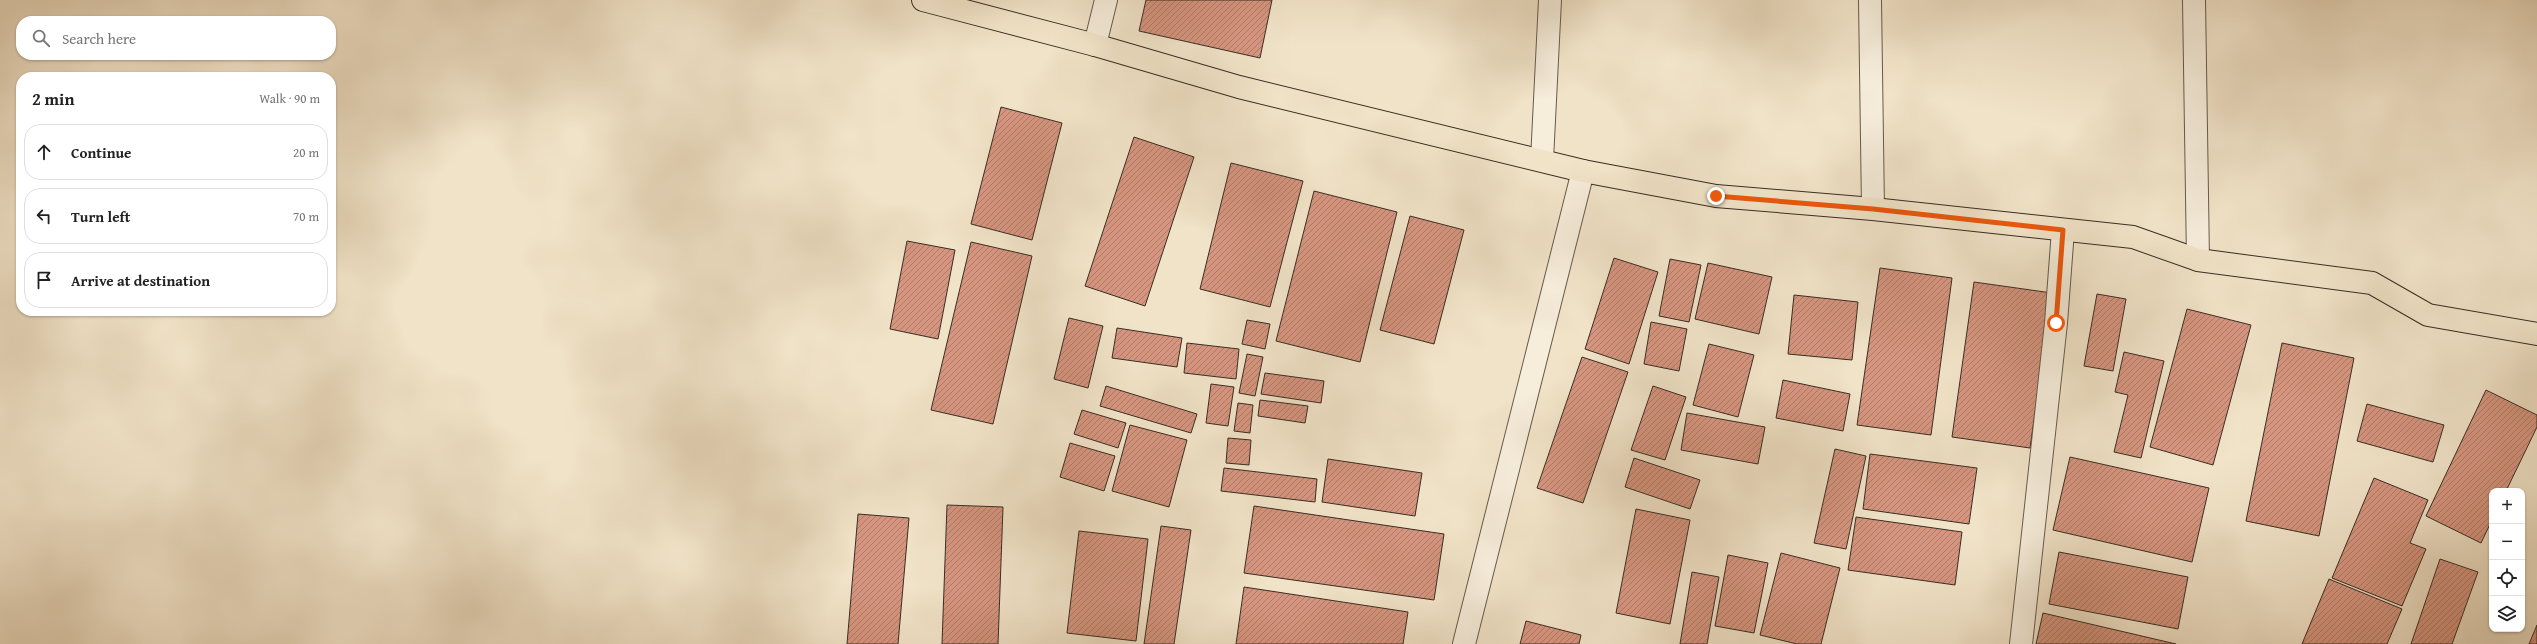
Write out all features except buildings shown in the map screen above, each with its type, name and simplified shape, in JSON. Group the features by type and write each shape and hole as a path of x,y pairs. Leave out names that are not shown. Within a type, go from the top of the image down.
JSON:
{"main road":[{"path":"923,0 1095,45 1239,87 1583,171 1716,196 1873,209 2133,238 2198,260 2372,283 2428,315 2537,334"}],"street":[{"path":"1095,45 1106,0"},
{"path":"1542,160 1550,0"},
{"path":"1870,0 1873,209"},
{"path":"2194,0 2198,260"},
{"path":"1464,644 1583,171"},
{"path":"2021,644 2056,323 2063,230"}],"route":[{"path":"1716,196 1873,209 2063,230 2056,323"}]}
